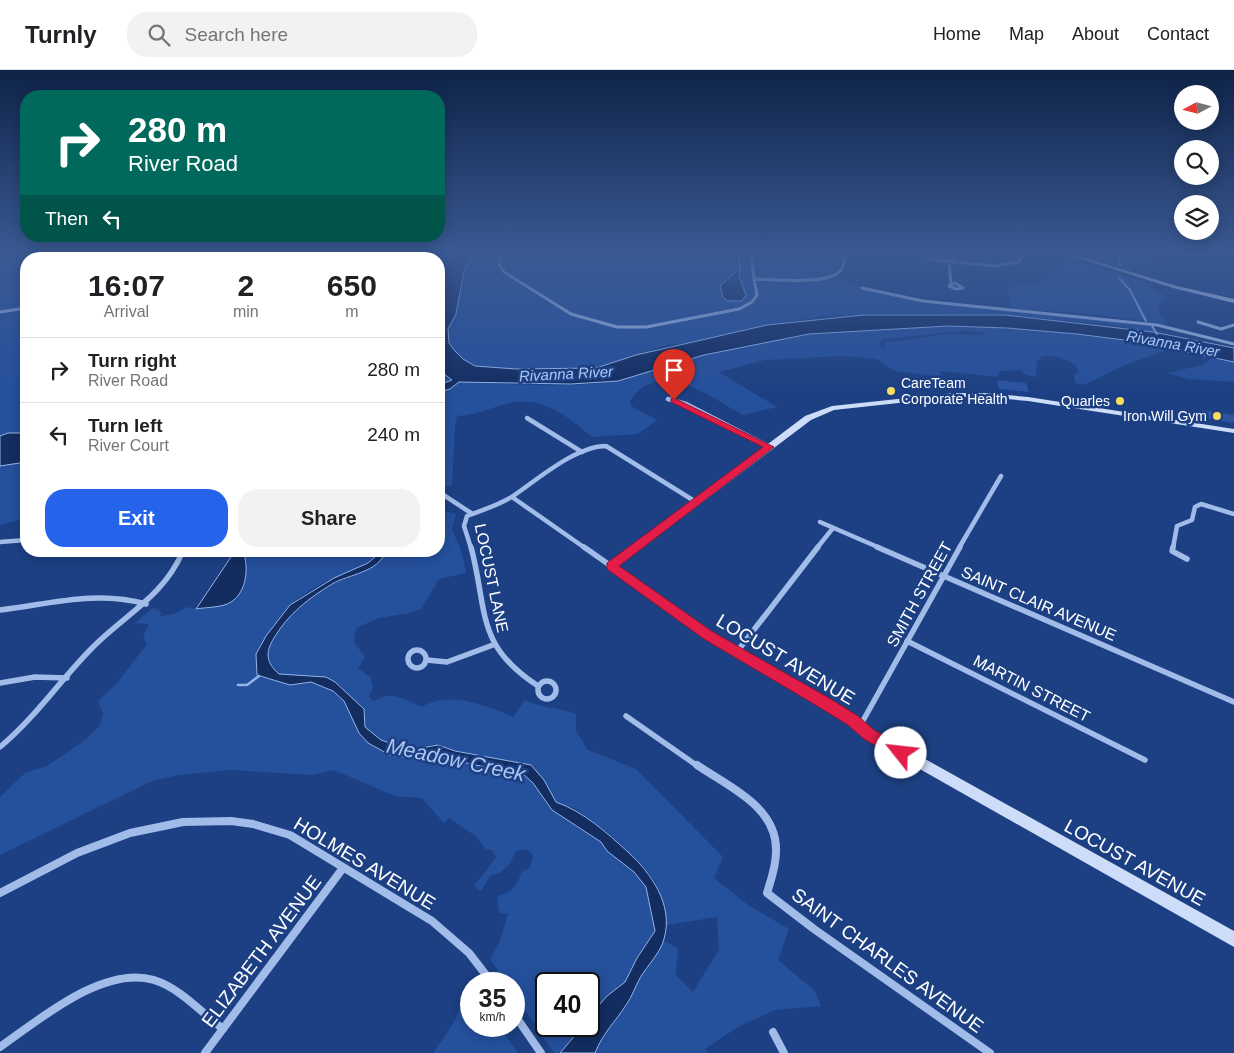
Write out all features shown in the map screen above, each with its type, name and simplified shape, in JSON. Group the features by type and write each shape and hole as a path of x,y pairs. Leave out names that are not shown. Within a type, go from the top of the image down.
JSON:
{"street":[{"path":"550,301 587,320 624,328 654,326 744,307 753,301"},
{"path":"931,301 1138,323 1234,344"},
{"path":"0,312 20,309"},
{"path":"1198,322 1218,329 1229,328 1234,325"},
{"path":"611,566 808,418 832,408 954,395 1021,398 1234,431"},
{"path":"668,399 686,404 770,447"},
{"path":"528,418 582,452"},
{"name":"LOCUST LANE","path":"538,686 511,667 493,645 485,626 478,576 464,526 465,519 471,513 512,497 528,484 582,452 599,445 625,457 696,502"},
{"name":"SMITH STREET","path":"860,726 943,576 991,497 1001,476"},
{"path":"445,496 471,513"},
{"name":"LOCUST AVENUE","path":"512,497 736,653 824,702 869,734 1234,939"},
{"path":"1187,559 1172,551 1177,526 1192,520 1195,506 1234,514"},
{"name":"SAINT CLAIR AVENUE","path":"820,522 1234,702"},
{"path":"736,653 833,528"},
{"path":"0,542 20,540"},
{"path":"0,748 34,718 95,645 159,593 180,557"},
{"path":"0,610 87,596 109,595 127,597 146,604"},
{"name":"MARTIN STREET","path":"907,641 1144,760"},
{"path":"427,660 448,662 493,645"},
{"path":"0,683 35,677 66,678"},
{"name":"SAINT CHARLES AVENUE","path":"626,716 762,810 772,827 777,842 776,857 767,892 814,929 990,1053"},
{"name":"HOLMES AVENUE","path":"0,893 101,843 156,826 183,822 231,821 270,828 290,835 449,934 469,953 484,972"},
{"name":"ELIZABETH AVENUE","path":"205,1053 343,868"},
{"path":"0,1046 88,990 122,978 138,977 162,984 223,1029"},
{"path":"525,1030 541,1053"},
{"path":"773,1032 784,1053"}],"shaded area":[{"path":"0,301 20,301 20,520 0,525"},
{"path":"455,301 928,301 1150,324 1153,332 1106,324 997,314 825,316 767,325 663,346 596,368 551,370 476,367 447,349 445,334"},
{"path":"1010,301 1163,301 1158,310 1168,324 1109,316 1011,308"},
{"path":"948,326 1089,335 1173,348 1127,364 1084,385 1075,383 1074,376 1079,371 1072,363 1064,359 1043,356 1037,361 1036,377 1025,375 1021,370 1000,371 998,377 940,371 941,377 895,371 877,359 843,356 765,360 719,372 777,407 743,415 695,388 669,381 656,382 641,388 630,401 631,406 657,420 638,434 592,437 572,421 551,408 528,402 515,402 457,416 452,486 445,487 445,365 462,382 573,385 616,380 704,355 809,334","holes":["965,331 982,332 987,335 948,334 884,343 885,351 880,344 882,339"]},
{"path":"1214,357 1234,362 1234,382 1188,379 1167,373 1202,365"},
{"path":"448,512 456,514 452,529 461,550 466,573 439,579 421,609 410,613 379,618 356,628 354,642 365,657 358,668 371,678 373,687 369,697 374,701 386,696 398,697 422,707 433,702 456,700 492,708 513,717 525,700 576,714 576,731 588,750 636,769 723,857 714,878 748,905 789,929 778,960 815,991 821,1006 775,1010 738,1027 705,1049 707,1053 595,1053 603,1035 627,1005 639,979 664,941 678,948 676,975 693,992 719,950 717,917 667,925 661,897 655,881 642,865 611,835 576,809 556,802 544,780 531,765 432,745 416,749 381,740 365,727 364,709 335,682 317,677 279,674 268,662 267,651 283,623 309,599 333,584 360,573 381,557 445,557 445,513"},
{"path":"245,557 374,557 358,568 319,585 294,602 282,614 260,645 256,656 261,677 290,685 311,682 333,691 344,701 359,733 377,749 417,759 441,757 475,765 521,772 533,783 551,810 601,842 607,851 634,872 646,887 655,931 637,958 625,982 607,996 600,1005 600,972 535,972 535,1025 525,1010 525,972 499,972 490,959 500,941 508,913 500,914 498,897 514,887 522,871 530,868 533,855 527,849 516,851 509,865 501,872 490,876 481,891 474,886 496,857 492,850 485,849 477,837 449,818 444,823 422,798 395,796 334,770 313,775 231,770 179,775 152,781 0,855 0,797 25,773 47,766 85,740 100,725 103,714 98,701 118,682 147,644 143,636 149,624 135,623 153,608 161,612 160,616 174,614 187,607 196,609 231,602 242,585 246,565"},
{"path":"460,1010 460,1037 507,1037 518,1053 433,1053"},
{"path":"543,1037 573,1037 559,1053 554,1053"}],"water":[{"name":"Rivanna River","path":"445,301 458,301 456,314 448,329 449,343 463,359 475,366 516,369 596,368 636,355 767,325 864,315 1005,315 1153,332 1234,348 1234,362 1140,342 1077,334 1007,328 948,326 809,334 704,355 618,381 571,384 459,382 445,390 445,383 452,380 445,375"},
{"path":"8,433 20,433 20,463 0,466 0,436"},
{"path":"231,557 245,557 245,579 236,598 227,604 196,609"},
{"name":"Meadow Creek","path":"375,557 383,557 377,564 370,568 332,584 292,614 280,629 269,648 269,661 279,674 326,677 335,682 364,709 365,727 381,740 416,749 438,745 455,751 531,765 544,780 556,802 576,811 594,823 637,860 652,880 663,902 666,914 664,939 622,1012 598,1045 595,1053 560,1053 574,1037 600,1037 600,1004 625,982 637,958 655,931 646,887 634,872 607,851 601,842 552,810 533,783 521,772 475,765 441,757 417,759 390,755 368,743 359,733 344,701 333,691 311,682 290,685 257,675 256,654 266,636 290,605 334,578 368,563"}],"building":[{"path":"997,380 1026,383 1029,392 999,389"},
{"name":"Iron Will Gym","path":"1201,410 1234,415 1234,423 1204,418"}],"waterway":[{"path":"1136,301 1146,321"},
{"name":"Rivanna River","path":"1152,326 1157,334"},
{"path":"238,685 247,685 259,676"}],"place":[{"name":"CareTeam Corporate Health","path":"891,391"},
{"name":"Quarles","path":"1120,401"},
{"name":"Iron Will Gym","path":"1217,416"}],"route":[{"path":"674,400 686,404 770,447 611,566 708,635 736,653 824,702 869,734 901,753"}]}
